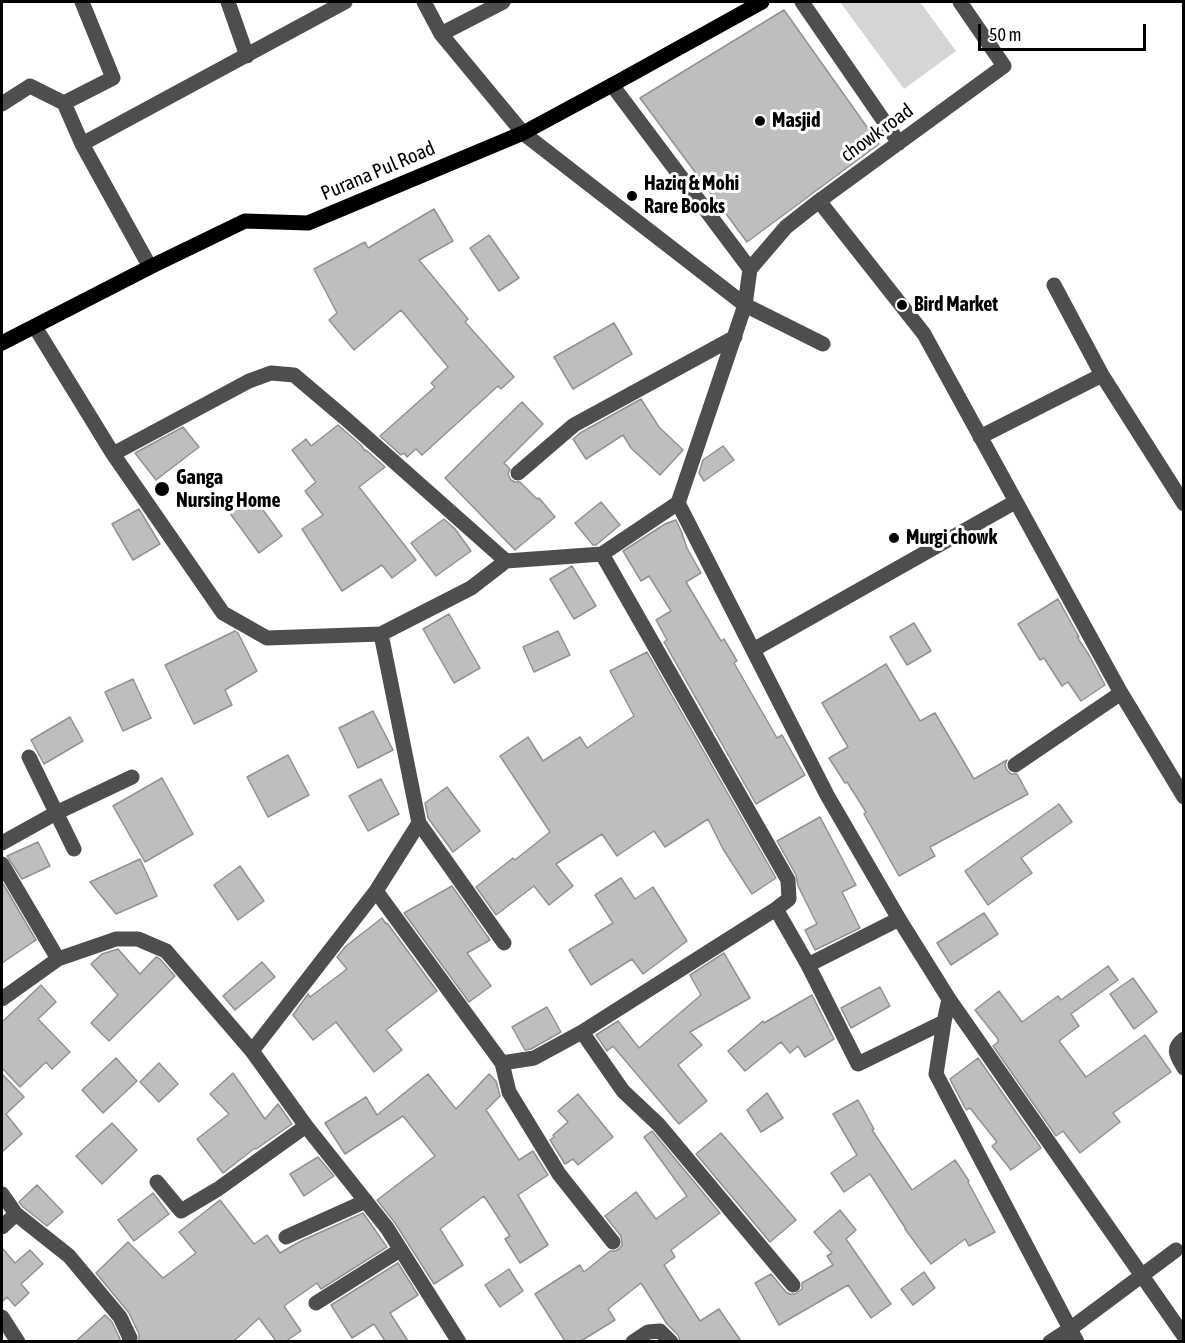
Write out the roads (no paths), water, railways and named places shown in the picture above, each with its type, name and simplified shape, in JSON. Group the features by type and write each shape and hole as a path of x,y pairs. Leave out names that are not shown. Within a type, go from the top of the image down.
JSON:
{"main road":[{"name":"Purana Pul Road","path":"2,343 245,221 308,223 523,133 762,2"}],"street":[{"path":"64,103 114,78 82,2"},
{"path":"228,2 247,56"},
{"path":"82,144 345,2"},
{"path":"424,2 441,34 523,133 745,305 823,344"},
{"path":"441,34 503,2"},
{"path":"802,2 899,142"},
{"name":"chowk road","path":"750,269 786,227 1004,66 960,2"},
{"path":"35,327 113,454 223,613 267,638 381,634 471,588 506,561 602,554 678,503 745,305 750,269 612,85"},
{"path":"2,104 30,86 64,103 82,144 150,267"},
{"path":"819,201 924,334 1121,693 1184,797"},
{"path":"1054,285 1102,375 1184,504"},
{"path":"518,473 574,425 735,337"},
{"path":"113,454 249,381 271,373 294,375 506,561"},
{"path":"980,437 1102,375"},
{"path":"753,651 1015,502"},
{"path":"678,503 827,795 899,919 949,999 1184,1336"},
{"path":"502,1063 534,1058 582,1032 789,899 788,880 602,554"},
{"path":"381,634 419,823 504,943"},
{"path":"1015,765 1121,693"},
{"path":"29,757 74,849"},
{"path":"2,843 56,813 132,777"},
{"path":"252,1051 376,891 419,823"},
{"path":"2,864 58,959"},
{"path":"376,891 502,1063 509,1092 559,1174 613,1242"},
{"path":"776,909 808,965 858,1064 944,1022"},
{"path":"808,965 899,919"},
{"path":"2,999 58,959 116,939 138,939 166,951 252,1051 306,1126 387,1228 459,1341"},
{"path":"949,999 936,1074 1074,1335"},
{"path":"582,1032 623,1091 659,1125 793,1285"},
{"path":"1184,1039 1176,1047 1175,1054 1184,1068"},
{"path":"157,1182 182,1211 218,1189 306,1126"},
{"path":"2,1194 16,1214 69,1256 120,1317 130,1338 129,1341"},
{"path":"286,1236 366,1201"},
{"path":"2,1227 16,1214"},
{"path":"316,1303 399,1250"},
{"path":"1050,1341 1074,1335 1176,1250"},
{"path":"2,1317 18,1341"},
{"path":"633,1341 648,1332 660,1331 671,1341"}],"place":[{"name":"Masjid","path":"760,121"},
{"name":"Haziq & Mohi Rare Books","path":"632,196"},
{"name":"Bird Market","path":"902,305"},
{"name":"Ganga Nursing Home","path":"162,489"},
{"name":"Murgi chowk","path":"894,538"}]}
